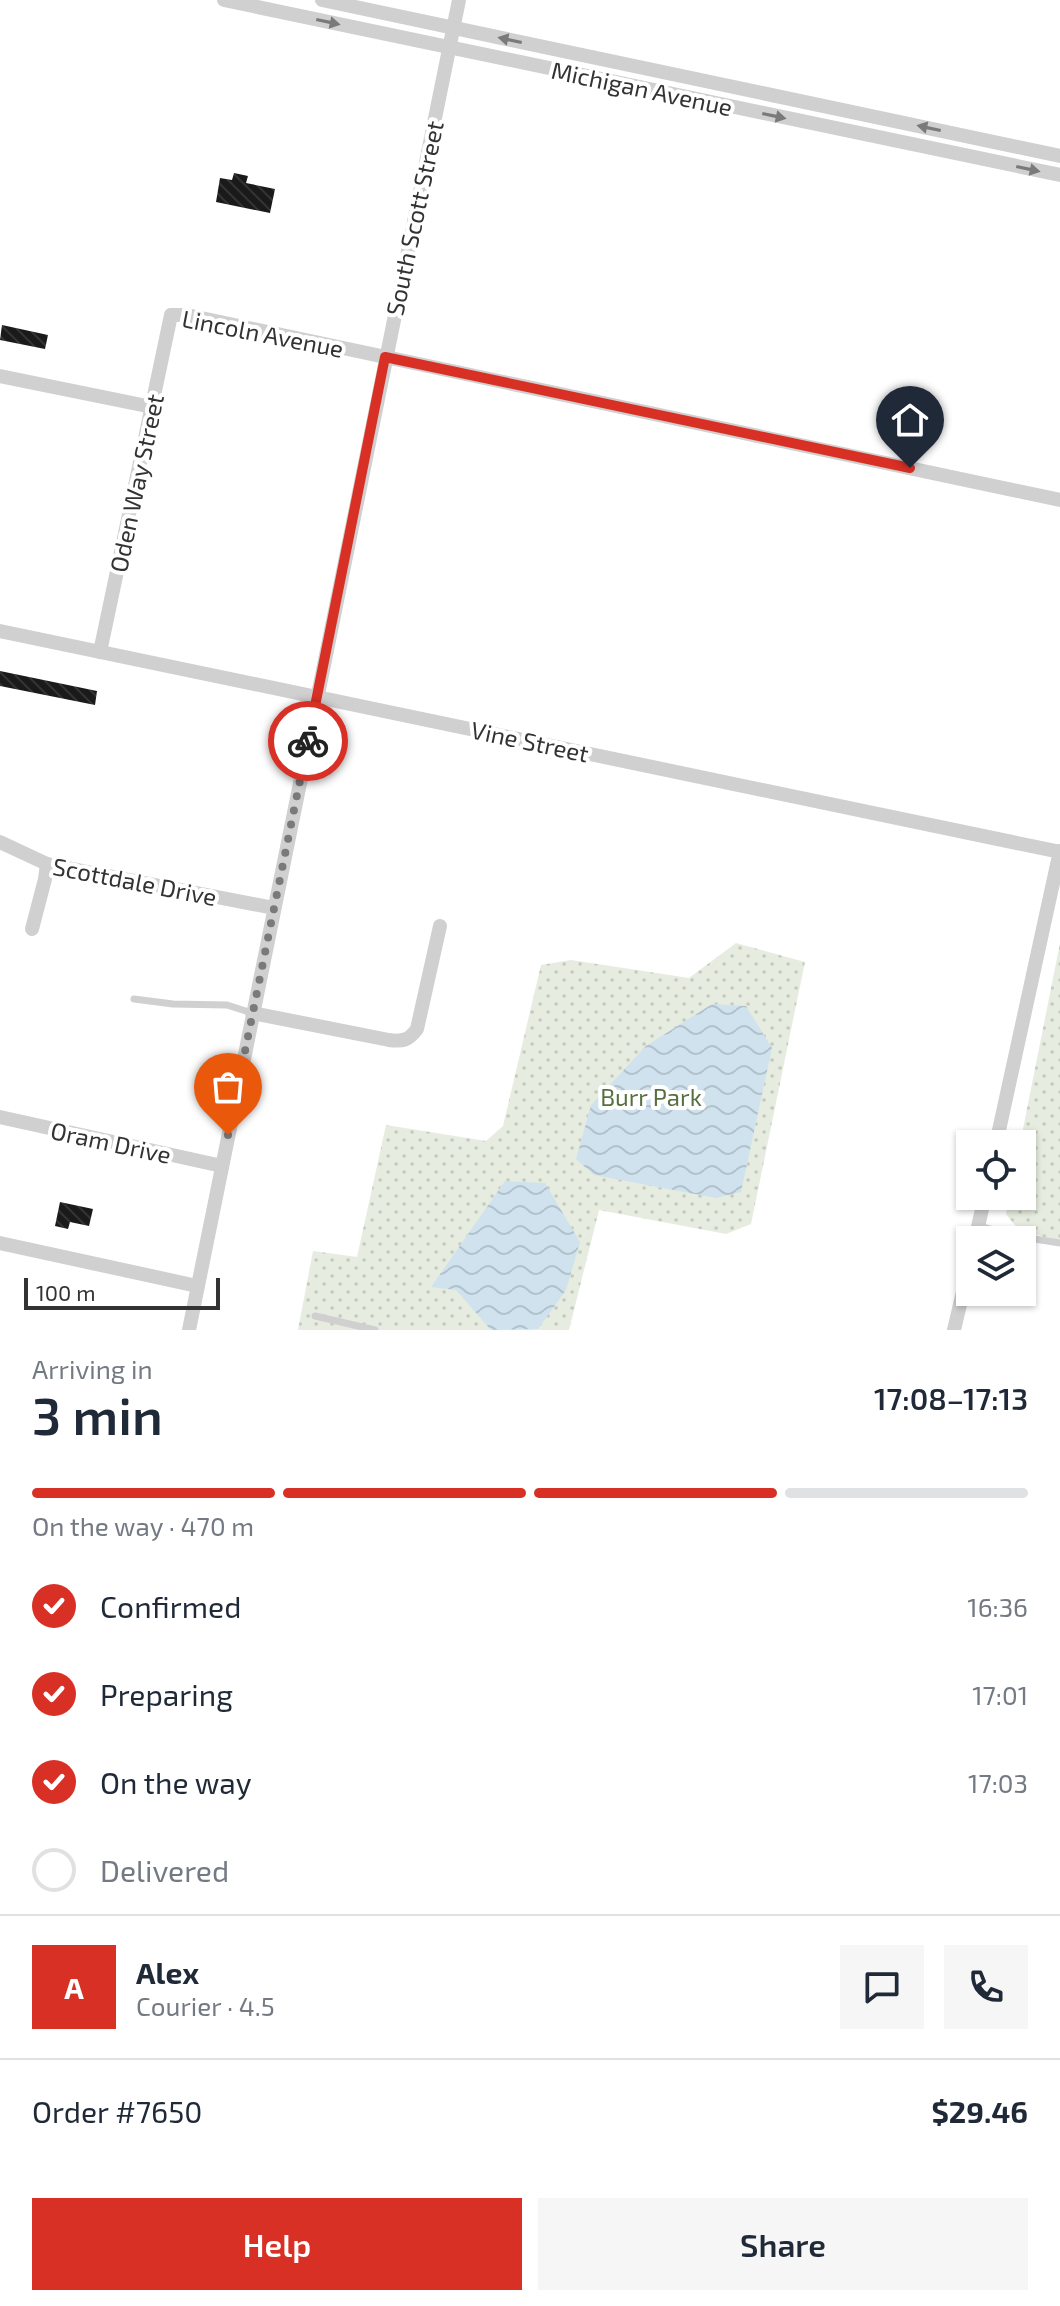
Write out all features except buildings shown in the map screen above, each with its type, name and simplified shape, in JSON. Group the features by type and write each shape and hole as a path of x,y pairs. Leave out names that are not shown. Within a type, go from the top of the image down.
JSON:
{"street":[{"name":"Michigan Avenue","path":"224,0 1060,175"},
{"name":"Michigan Avenue","path":"322,0 1060,156"},
{"name":"South Scott Street","path":"189,1330 459,0"},
{"name":"Lincoln Avenue","path":"171,315 187,315 1060,500"},
{"name":"Oden Way Street","path":"100,652 171,315"},
{"path":"0,376 152,407"},
{"name":"Vine Street","path":"0,631 1060,851"},
{"name":"Scottdale Drive","path":"0,842 47,864 274,908"},
{"path":"999,1130 1060,851"},
{"path":"32,929 47,864"},
{"path":"252,1013 401,1042 411,1038 417,1029 440,926"},
{"name":"Oram Drive","path":"0,1117 222,1166"},
{"path":"0,1243 197,1286"},
{"path":"954,1330 960,1306"}],"lane":[{"path":"134,999 173,1004 227,1005 252,1013"},
{"path":"1036,1239 1060,1243"},
{"path":"315,1316 375,1330"}],"green space":[{"name":"Burr Park","path":"736,943 805,962 751,1224 726,1234 599,1210 569,1330 298,1330 313,1251 357,1257 386,1125 486,1141 503,1126 541,965 571,960 689,978"},
{"path":"1060,943 1060,1242 1036,1235 1036,1226 1016,1226 1006,1214 1007,1210 1036,1210 1036,1130 1023,1130"}],"water":[{"path":"712,1004 746,1006 772,1048 741,1192 716,1198 594,1175 576,1159 591,1105 646,1046"},
{"path":"505,1181 545,1183 580,1242 566,1290 538,1329 491,1330 456,1290 431,1287"}],"way so far":[{"path":"228,1135 308,741"}],"route":[{"path":"308,741 385,357 910,468"}]}
